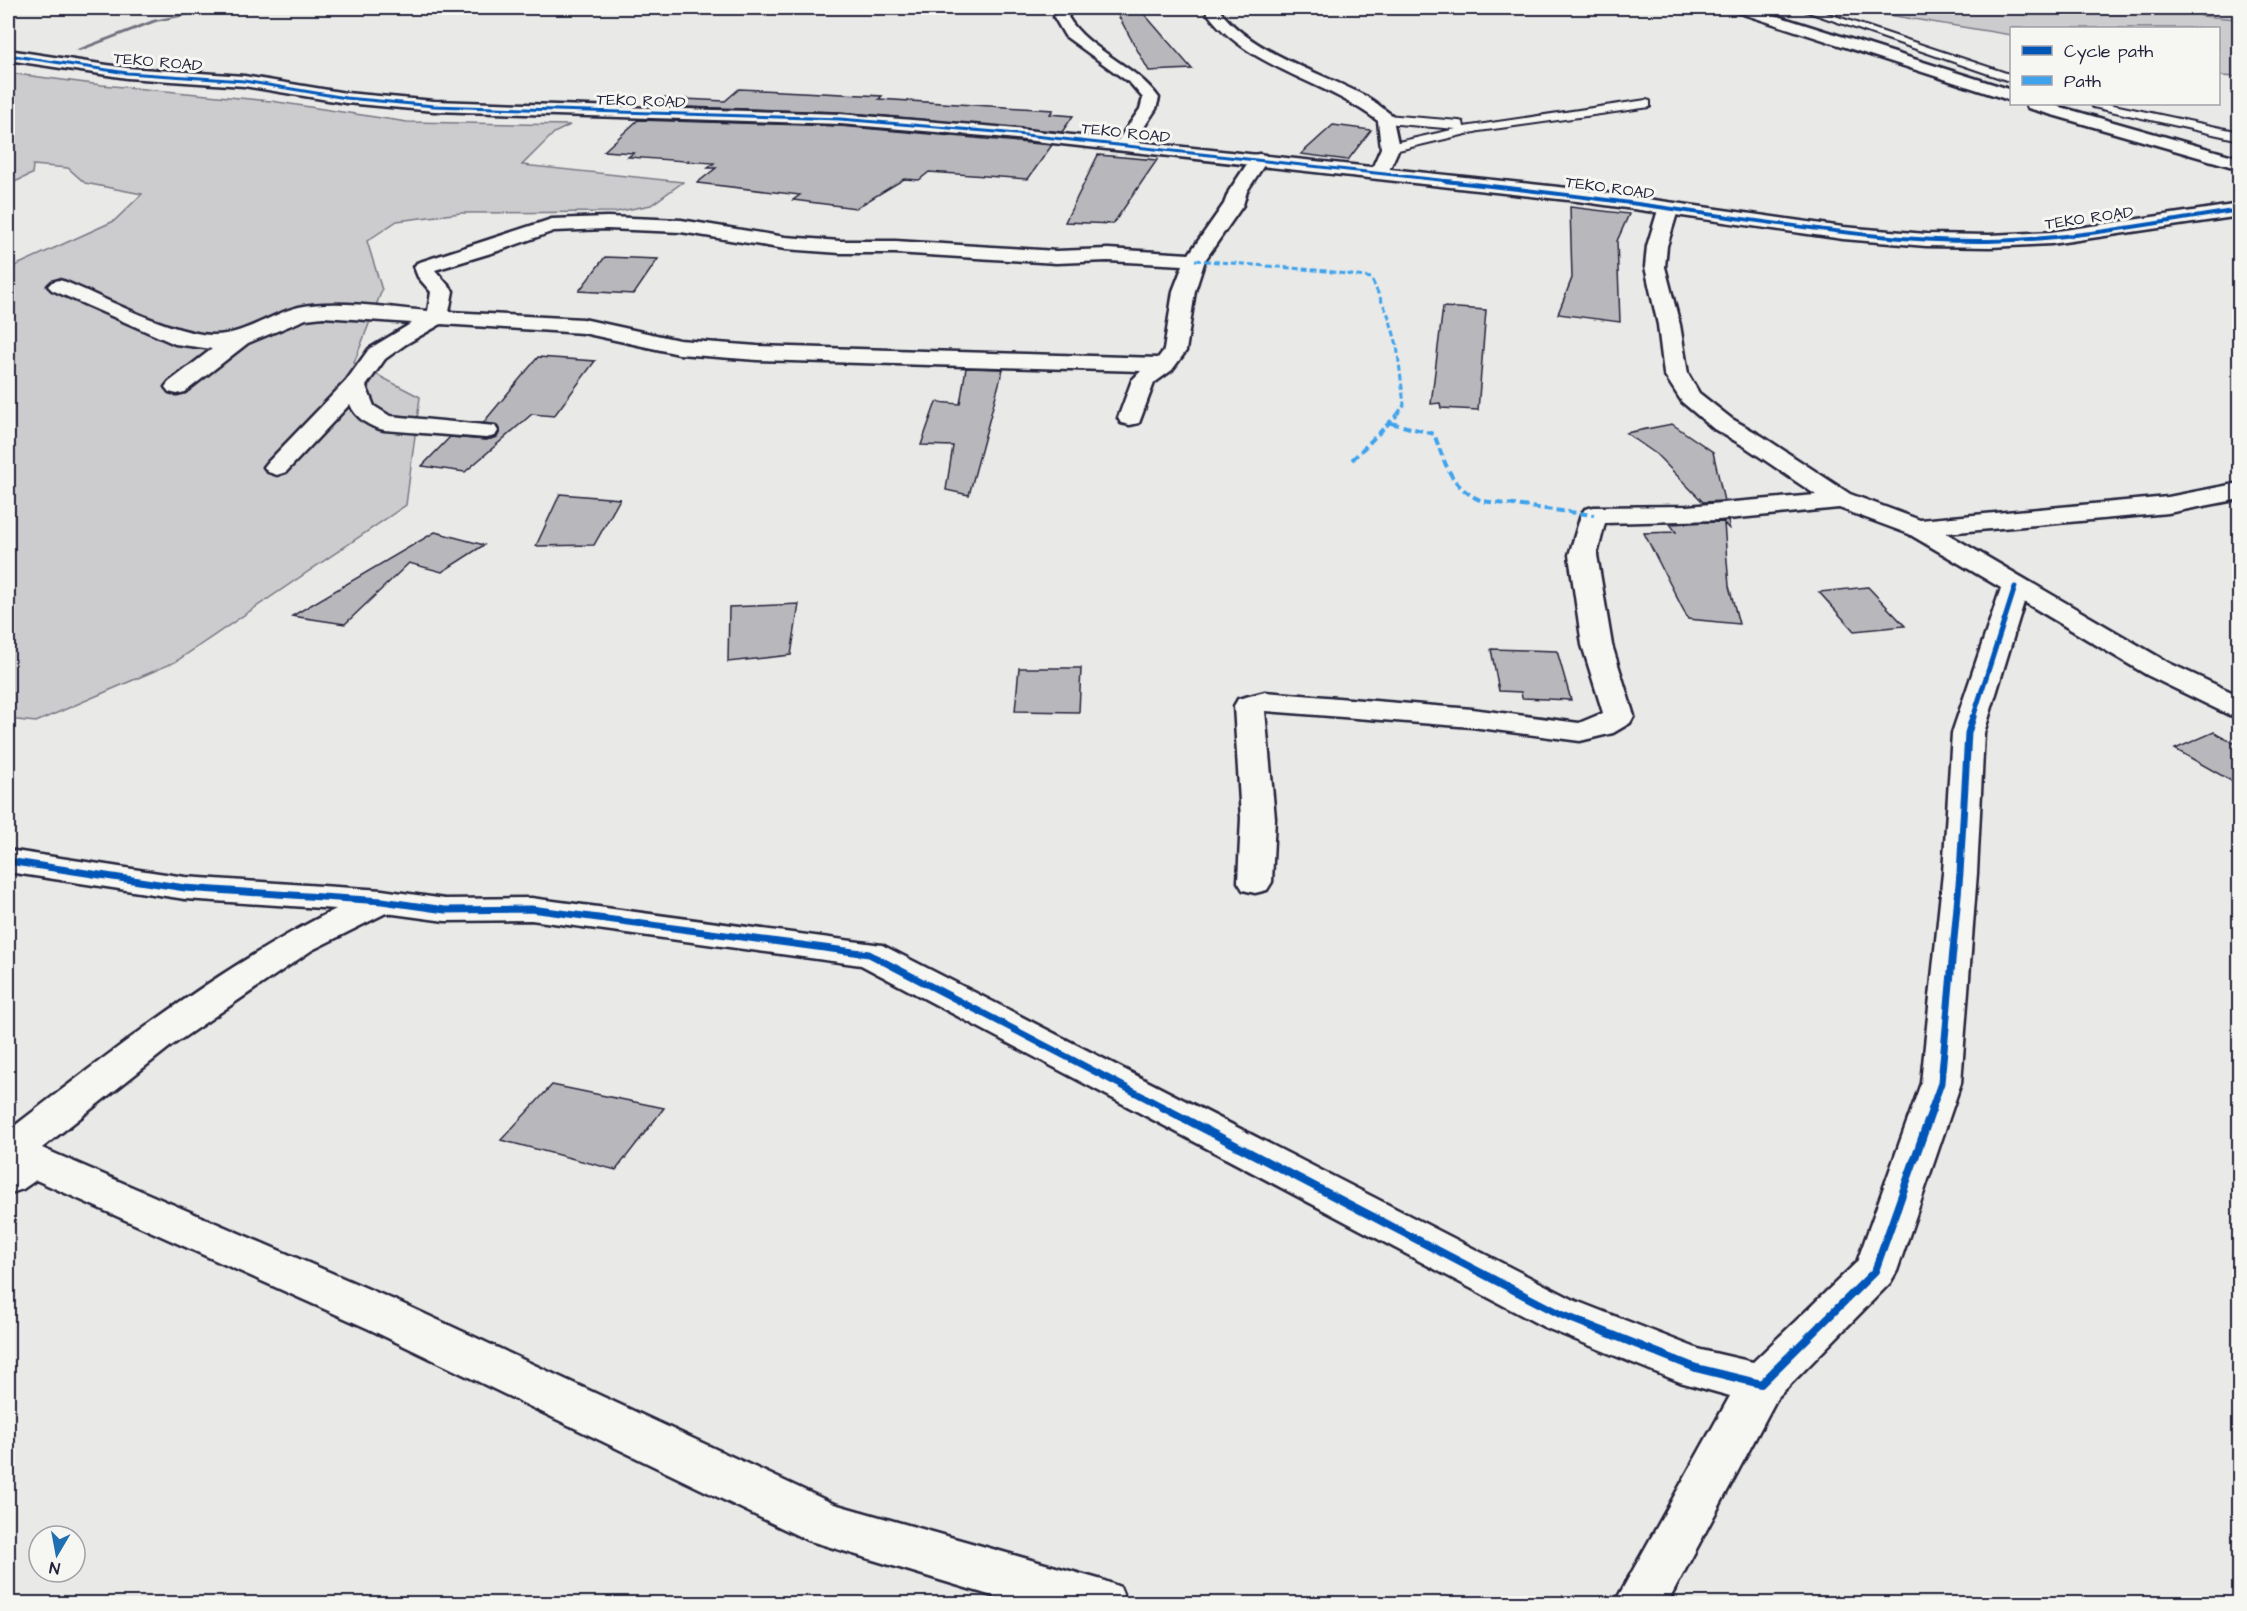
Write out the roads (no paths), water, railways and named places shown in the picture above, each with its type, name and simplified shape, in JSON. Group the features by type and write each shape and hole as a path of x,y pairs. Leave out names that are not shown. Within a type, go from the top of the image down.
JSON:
{"street":[{"path":"1066,8 1061,17 1070,33 1137,81 1151,98 1148,109 1123,146"},
{"path":"1211,8 1215,18 1265,53 1361,101 1386,119 1390,148 1379,173"},
{"path":"1739,8 2010,95"},
{"name":"TEKO ROAD","path":"8,55 127,73 244,81 345,98 434,106 840,119 997,132 1577,195 1668,210 1843,233 1926,240 1990,241 2051,237 2240,210"},
{"path":"2037,105 2240,164"},
{"path":"1130,418 1144,380 1164,365 1174,351 1184,291 1195,260 1233,205 1238,191 1259,159"},
{"path":"1668,210 1657,246 1655,267 1669,325 1676,374 1690,397 1723,424 1754,441 1841,500 1918,528 2158,669 2240,708"},
{"path":"437,318 442,291 425,273 424,267 441,260 494,246 552,225 607,223 681,226 785,243 840,248 895,247 1056,257 1108,255 1195,260"},
{"path":"59,286 183,339 214,342 240,338 302,313 323,312 584,326 679,347 757,353 1164,365"},
{"path":"277,467 354,386 377,354 398,339 437,318"},
{"path":"177,387 240,338"},
{"path":"354,386 364,410 384,423 486,431"},
{"path":"1918,528 2168,505 2240,491"},
{"path":"1255,882 1258,818 1249,706 1265,700 1472,718 1580,732 1602,726 1619,716 1597,645 1583,555 1594,515 1655,517 1777,508 1841,500"},
{"path":"1639,1604 1761,1384 1875,1271 1941,1083 1960,873 1968,734 2015,587"},
{"path":"8,861 185,888 382,901 445,910 531,909 869,954 1560,1314 1696,1368 1761,1384"},
{"path":"382,901 299,942 157,1037 15,1160 385,1316 825,1524 1102,1604"}],"lane":[{"path":"1802,8 2010,78"},
{"path":"1390,148 1479,126 1646,104"},
{"path":"2101,105 2240,136"},
{"path":"1386,119 1479,126"}],"waterway":[{"path":"78,50 155,21 221,8"}]}
